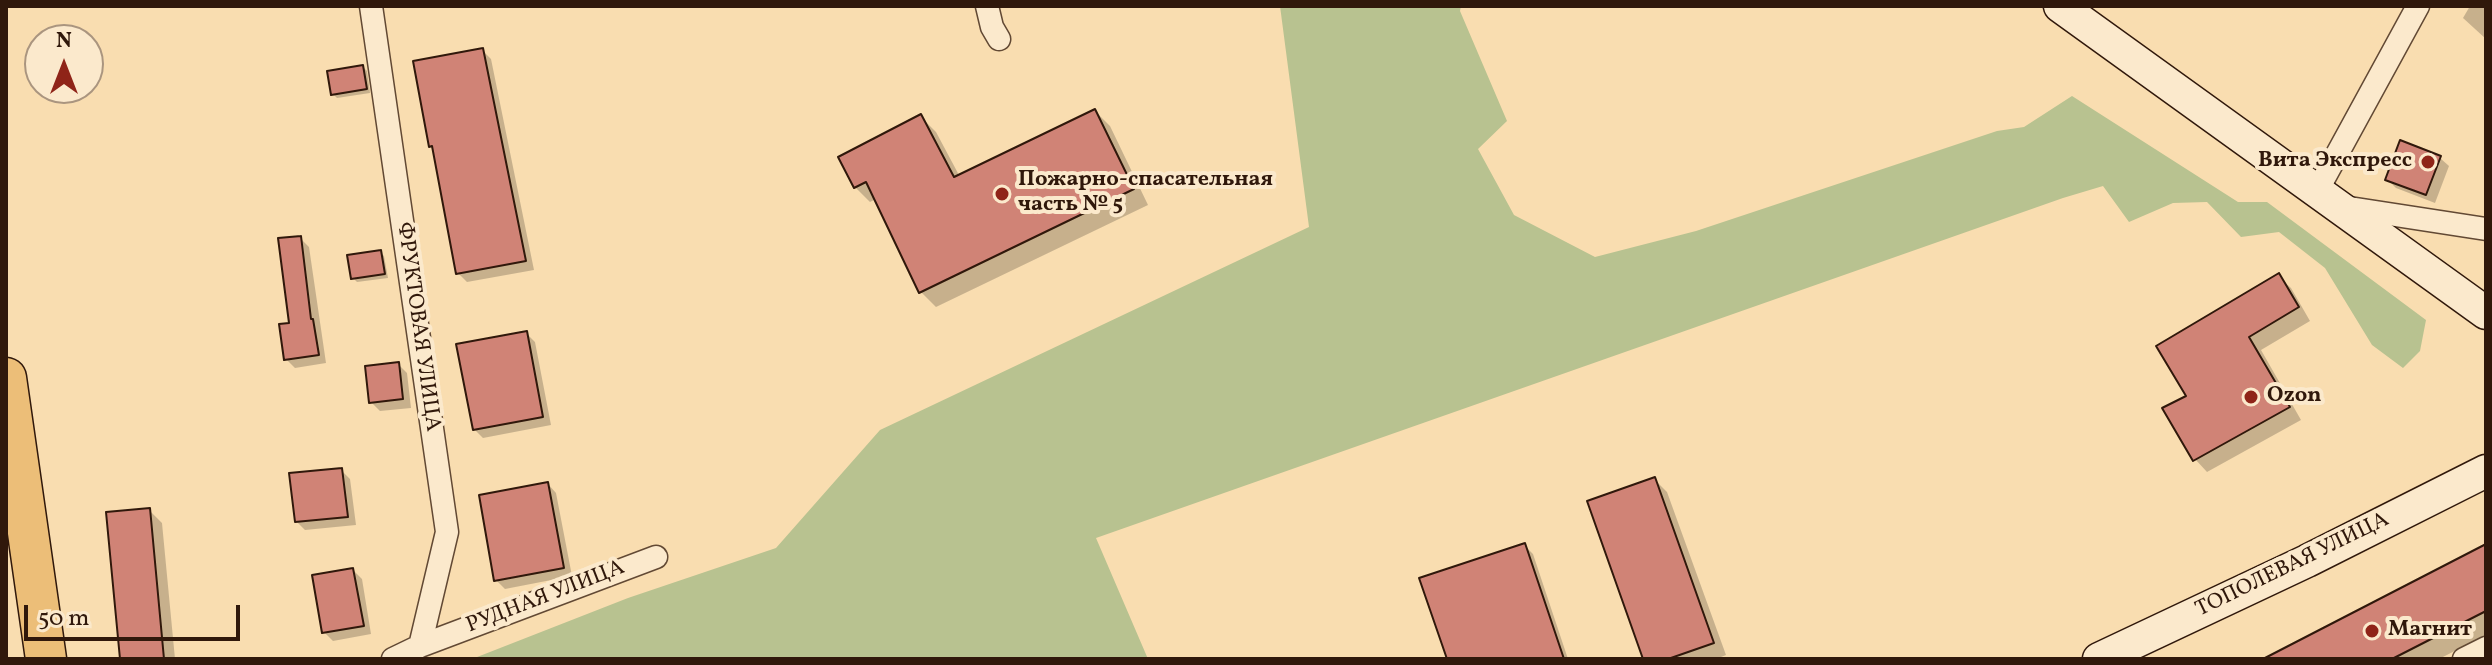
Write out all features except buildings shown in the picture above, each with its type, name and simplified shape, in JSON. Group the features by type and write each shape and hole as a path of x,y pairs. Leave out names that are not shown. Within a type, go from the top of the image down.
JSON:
{"highway":[{"path":"6,378 46,659"}],"main road":[{"path":"2060,6 2486,313"},
{"name":"ТОПОЛЕВАЯ УЛИЦА","path":"2099,659 2307,561 2486,471"}],"street":[{"name":"ФРУКТОВАЯ УЛИЦА","path":"371,6 447,532 420,646"},
{"path":"987,6 992,27 999,39"},
{"path":"2418,6 2328,198 2486,229"},
{"name":"РУДНАЯ УЛИЦА","path":"393,659 656,557"},
{"path":"2464,659 2486,648"}],"green space":[{"path":"1280,6 1461,6 1460,11 1507,121 1478,149 1514,215 1595,257 1696,231 1997,131 2024,127 2072,96 2238,202 2267,202 2426,320 2420,351 2403,368 2372,345 2325,268 2279,232 2241,237 2207,202 2173,203 2129,222 2103,186 1096,538 1148,659 472,659 628,598 776,548 880,430 1309,227"}],"place":[{"name":"Вита Экспресс","path":"2428,162"},
{"name":"Пожарно-спасательная часть № 5","path":"1002,194"},
{"name":"Ozon","path":"2251,397"},
{"name":"Магнит","path":"2372,631"}]}
